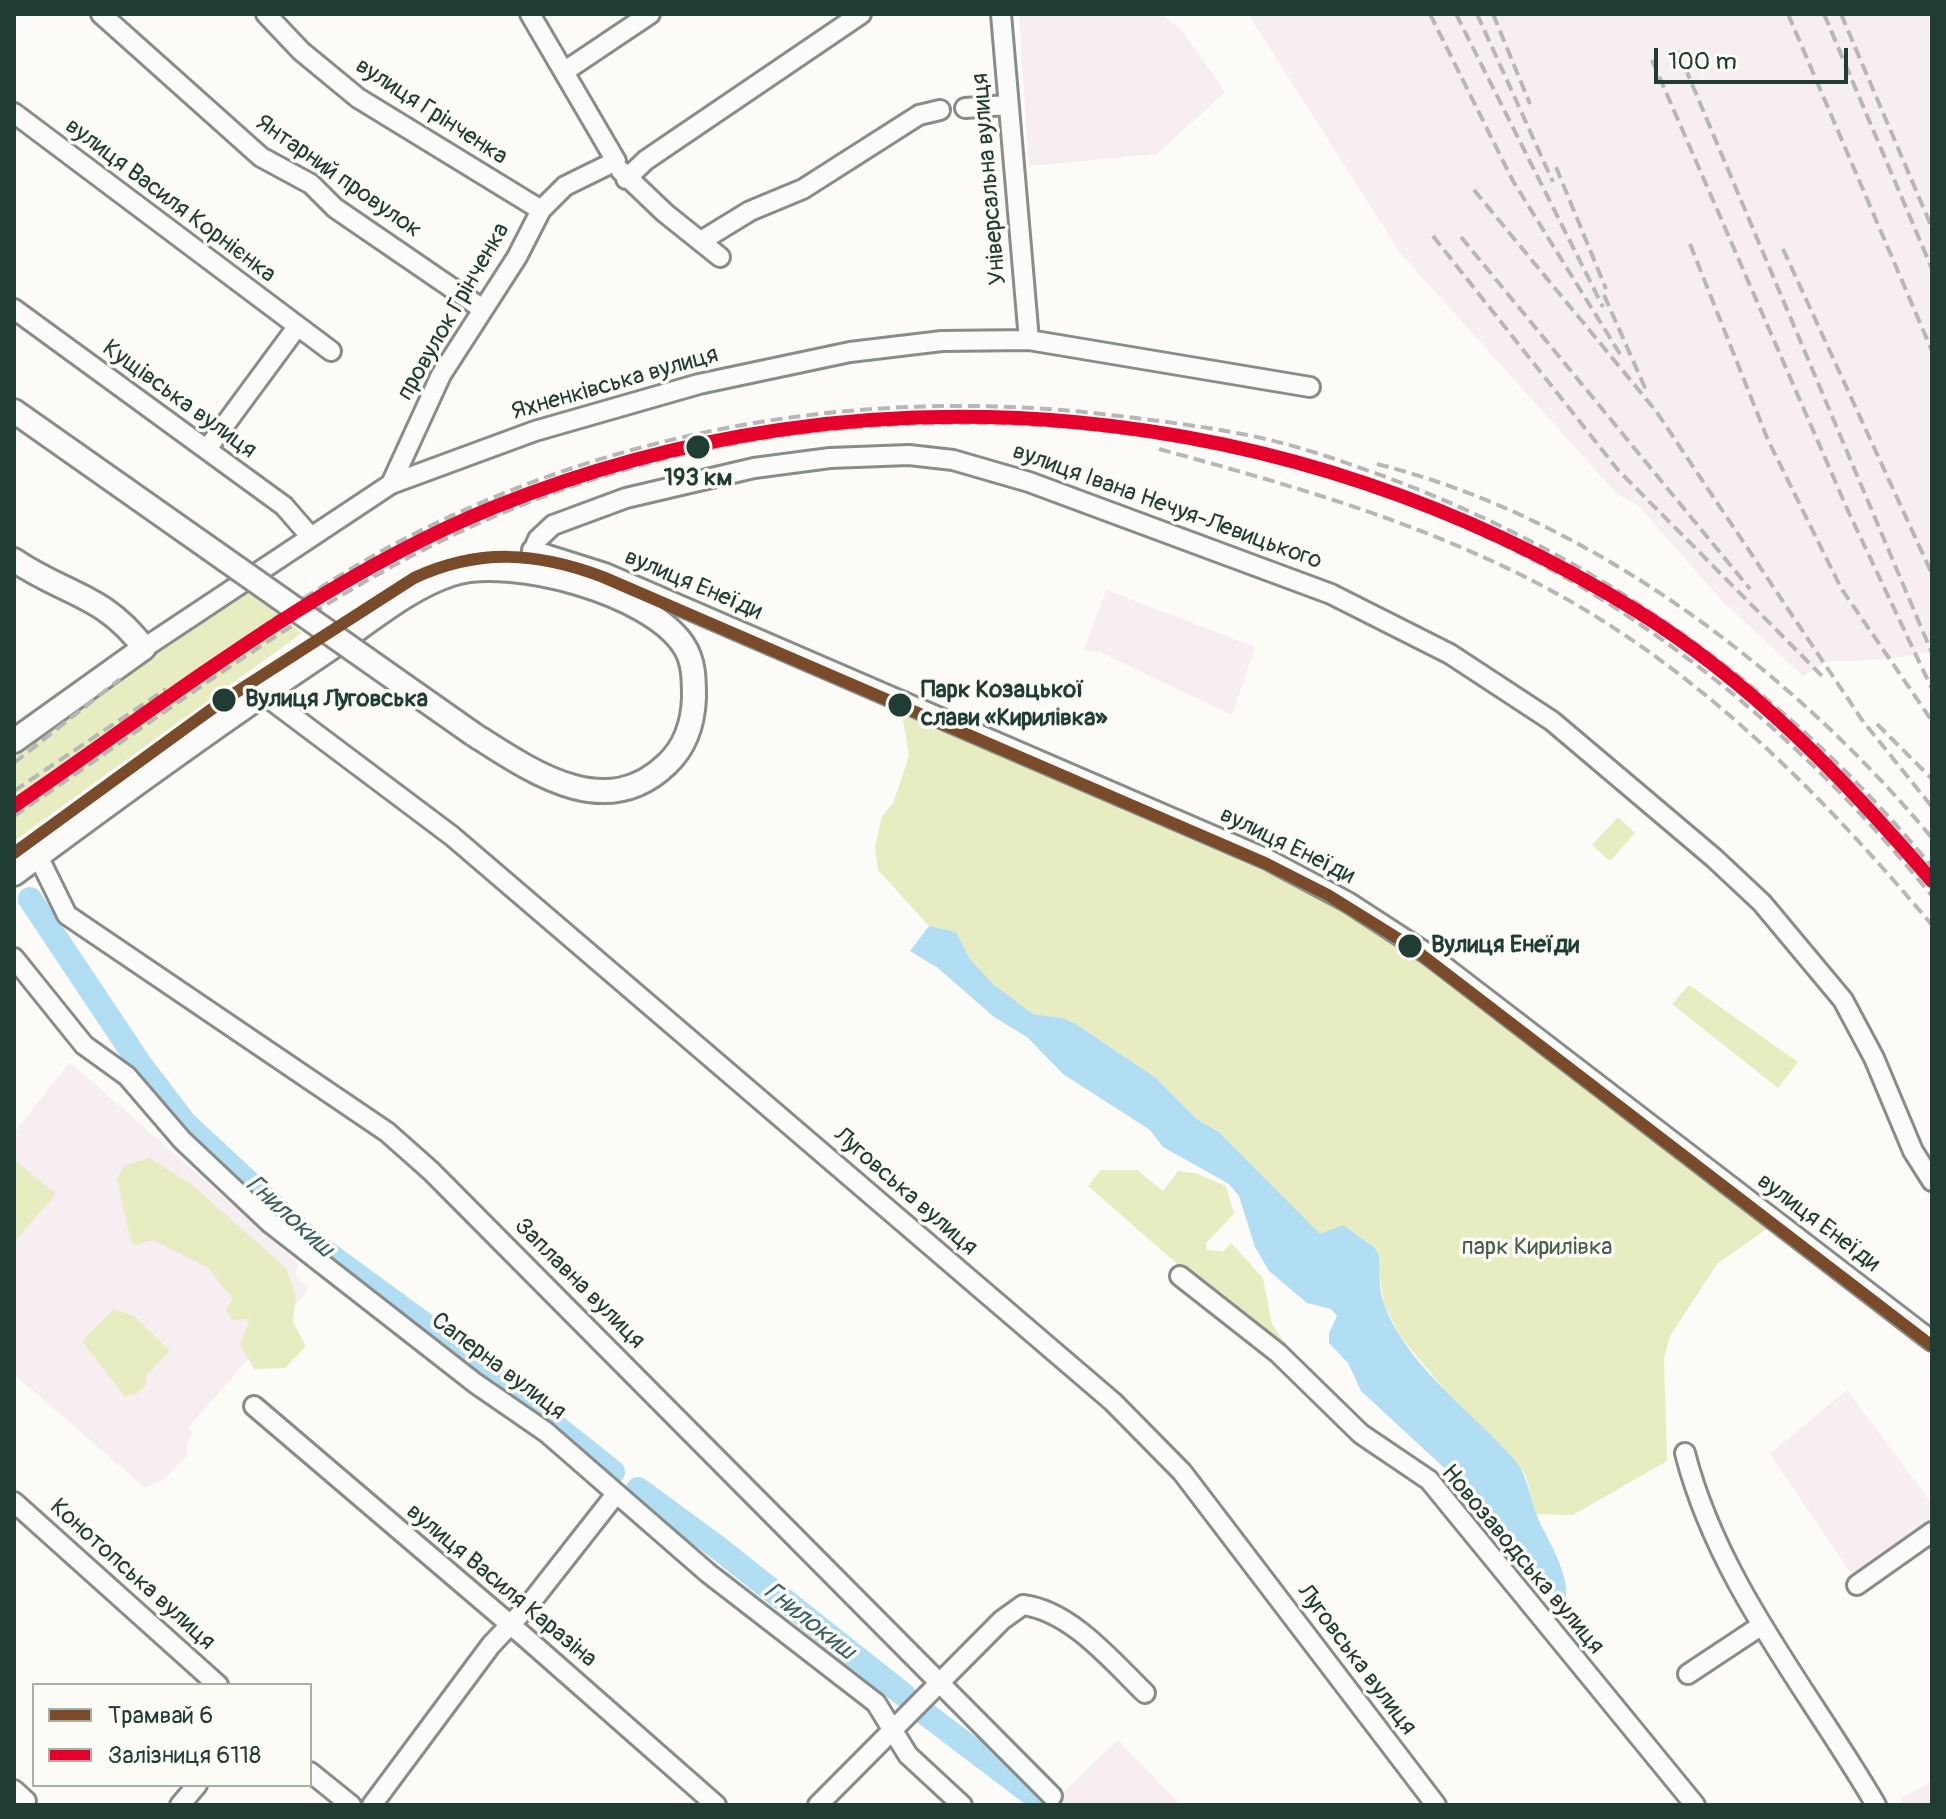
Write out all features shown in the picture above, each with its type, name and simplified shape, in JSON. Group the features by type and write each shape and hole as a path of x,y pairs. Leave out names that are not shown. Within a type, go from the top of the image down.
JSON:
{"main road":[{"path":"14,411 122,487 473,734 543,777 592,792 624,789 657,773 675,755 687,735 694,705 690,658 678,638 657,621 614,597 528,560 473,569 431,584 263,694 14,874"},
{"path":"14,560 107,607 127,624 144,648"},
{"name":"Яхненківська вулиця","path":"14,741 144,648"}],"street":[{"name":"Янтарний провулок","path":"101,14 261,157 311,184 335,208 481,308"},
{"name":"вулиця Грінченка","path":"266,14 301,51 358,98 541,210"},
{"path":"530,14 626,179 720,257"},
{"path":"565,71 650,14"},
{"path":"626,179 646,160 861,14"},
{"name":"Універсальна вулиця","path":"1001,14 1029,340"},
{"path":"965,108 1007,105"},
{"path":"701,241 750,211 803,189 919,115 940,110"},
{"name":"вулиця Василя Корнієнка","path":"14,113 331,351"},
{"path":"541,210 565,186 616,161"},
{"name":"провулок Грінченка","path":"391,484 441,375 481,308 517,257 541,210"},
{"name":"Кущівська вулиця","path":"14,309 284,506 310,536"},
{"path":"207,449 297,327"},
{"name":"Яхненківська вулиця","path":"144,648 391,484 535,431 699,384 850,352 942,341 1029,340 1310,387"},
{"name":"вулиця Івана Нечуя-Левицького","path":"528,560 553,525 626,498 701,478 819,459 931,456 1029,482 1331,594 1450,654 1552,721 1714,858 1762,903 1843,1000 1874,1058 1913,1151 1932,1181"},
{"name":"вулиця Енеїди","path":"528,560 564,557 619,579 1267,859 1348,902 1428,954 1932,1341"},
{"name":"Луговська вулиця","path":"263,694 452,836 1113,1402 1182,1472 1436,1805"},
{"name":"Заплавна вулиця","path":"38,856 67,915 387,1132 431,1171 1052,1796"},
{"name":"Саперна вулиця","path":"14,958 84,1045 127,1076 182,1140 270,1223 475,1383 546,1432 708,1573 876,1703 908,1755 962,1805"},
{"name":"Новозаводська вулиця","path":"1180,1276 1278,1353 1361,1434 1429,1480 1695,1805"},
{"name":"вулиця Василя Каразіна","path":"254,1406 716,1805"},
{"path":"1685,1453 1697,1500 1762,1625 1876,1805"},
{"path":"372,1805 491,1645 616,1494"},
{"name":"Конотопська вулиця","path":"14,1502 216,1683"},
{"path":"1857,1585 1932,1532"},
{"path":"818,1805 1002,1620 1023,1605 1052,1614 1090,1641 1145,1693"},
{"path":"1688,1674 1762,1625"},
{"path":"312,1774 351,1805"},
{"path":"180,1805 195,1787"}],"shaded area":[{"path":"1019,14 1162,14 1184,33 1225,92 1157,154 1029,166"},
{"path":"1248,14 1932,14 1932,651 1889,659 1826,662 1803,676 1722,601 1638,505 1617,494 1401,254"},
{"path":"1106,590 1255,647 1232,715 1100,652 1084,650"},
{"path":"70,1062 299,1264 295,1275 309,1289 188,1428 193,1434 187,1442 186,1457 164,1479 145,1488 14,1374 14,1133"},
{"path":"1847,1390 1932,1504 1932,1525 1856,1581 1770,1454"},
{"path":"1118,1740 1181,1805 1066,1805 1058,1797"},
{"path":"1932,1781 1932,1805 1903,1805 1900,1799"}],"green space":[{"path":"248,592 302,633 14,841 14,750"},
{"name":"парк Кирилівка","path":"902,714 1332,901 1500,1017 1768,1228 1717,1264 1670,1336 1664,1358 1667,1461 1573,1515 1536,1514 1526,1476 1512,1457 1453,1400 1400,1336 1384,1304 1375,1248 1343,1225 1320,1235 1219,1132 1198,1120 1156,1078 1076,1024 1062,1018 1033,1014 993,984 970,959 956,932 929,926 878,870 875,847 882,816 893,803 909,756"},
{"path":"1618,817 1635,833 1610,861 1592,845"},
{"path":"1689,985 1798,1062 1778,1088 1672,1004"},
{"path":"150,1158 192,1185 286,1268 296,1296 293,1322 306,1346 285,1368 254,1369 240,1344 250,1319 232,1320 225,1310 233,1299 207,1267 153,1240 136,1245 131,1242 117,1179 125,1165"},
{"path":"14,1159 56,1194 14,1242"},
{"path":"1101,1170 1137,1170 1163,1191 1178,1171 1195,1173 1226,1186 1234,1214 1206,1243 1207,1250 1224,1251 1231,1243 1263,1278 1272,1324 1290,1350 1183,1269 1088,1186"},
{"path":"114,1309 134,1316 170,1351 146,1376 146,1385 138,1393 125,1397 82,1341"}],"water":[{"path":"929,926 956,932 970,959 993,984 1033,1014 1062,1018 1076,1024 1156,1078 1198,1120 1219,1132 1320,1234 1343,1225 1375,1248 1379,1255 1384,1304 1394,1326 1423,1367 1519,1465 1537,1517 1562,1571 1566,1600 1559,1599 1539,1581 1535,1571 1502,1538 1454,1477 1361,1391 1348,1363 1329,1343 1329,1333 1337,1316 1331,1309 1307,1303 1269,1271 1255,1247 1239,1196 1229,1184 1163,1147 1150,1130 1063,1074 1027,1037 994,1017 938,968 910,951"}],"waterway":[{"name":"Гнилокиш","path":"30,899 140,1064 185,1123 316,1245 465,1354 613,1472"},
{"name":"Гнилокиш","path":"638,1489 717,1547 904,1695"},
{"name":"Гнилокиш","path":"922,1711 1046,1805"}],"railway":[{"path":"1430,14 1513,181 1620,354"},
{"path":"1456,14 1603,307"},
{"path":"1477,14 1553,182"},
{"path":"1493,14 1530,104"},
{"path":"1788,14 1932,351"},
{"path":"1824,14 1932,269"},
{"path":"1841,14 1932,228"},
{"path":"1678,51 1932,653"},
{"path":"1652,60 1849,513 1932,689"},
{"path":"1556,167 1606,289"},
{"path":"1474,190 1656,411 1862,720 1932,807"},
{"path":"1433,236 1618,470 1824,678"},
{"path":"1461,237 1750,589"},
{"path":"1690,244 1768,440 1841,588 1932,721"},
{"path":"1783,249 1932,574"},
{"path":"1604,295 1646,390"},
{"path":"159,706 254,633 388,547 502,494 582,465 663,442 746,424 830,413 915,407 999,407 1084,412 1203,427 1297,447 1386,477 1465,509 1541,547 1615,589 1685,636 1752,687 1816,743 1876,803 1932,867"},
{"path":"14,816 307,617 367,580 493,517 632,468 778,437 928,423 1079,428 1228,451 1373,491 1510,548 1638,623 1758,715 1866,820 1932,896"},
{"path":"1159,449 1303,490 1398,522 1490,560 1593,615 1648,651 1750,734 1844,826 1932,925"},
{"path":"1377,464 1456,488 1534,521 1610,562 1682,608 1751,660 1817,717 1877,776 1932,838"},
{"path":"14,763 120,679"},
{"path":"14,791 166,689"},
{"path":"1877,724 1932,779"}],"tram line":[{"name":"6","path":"14,853 224,700 414,578 438,568 485,558 531,558 555,562 603,577 1265,863 1328,895 1410,946 1932,1346"}],"rail line":[{"name":"6118","path":"14,806 187,684 305,606 428,537 492,508 635,460 781,430 929,417 1077,422 1223,444 1366,484 1505,539 1637,611 1719,669 1795,734 1866,806 1932,881"}],"place":[{"name":"193 км","path":"698,447"},
{"name":"Вулиця Луговська","path":"224,700"},
{"name":"Парк Козацької слави «Кирилівка»","path":"900,705"},
{"name":"Вулиця Енеїди","path":"1410,946"}]}
